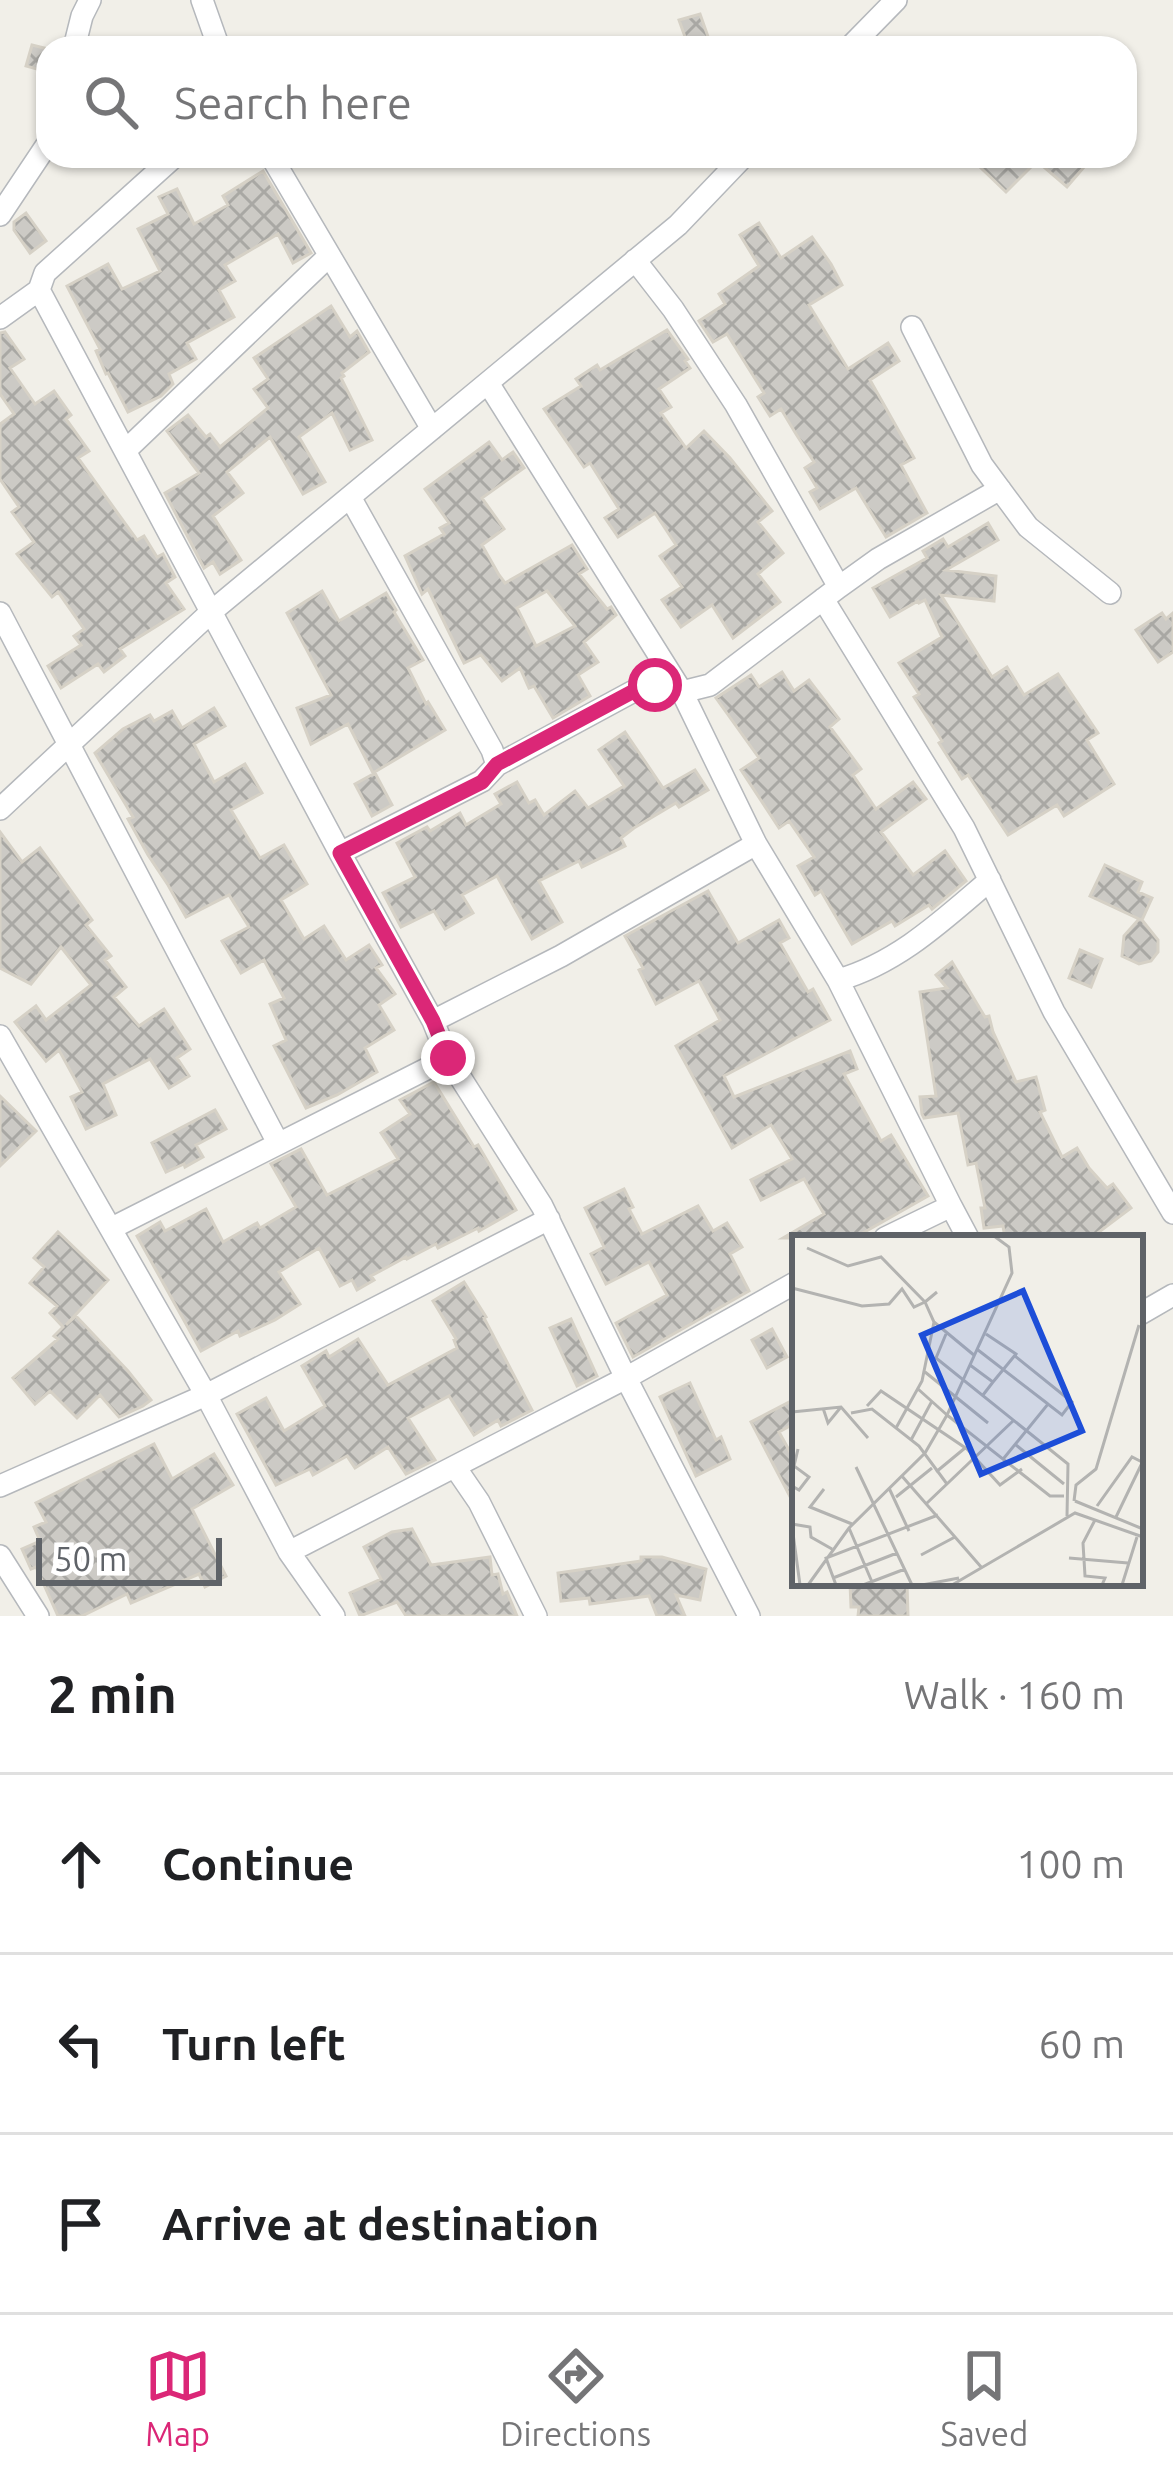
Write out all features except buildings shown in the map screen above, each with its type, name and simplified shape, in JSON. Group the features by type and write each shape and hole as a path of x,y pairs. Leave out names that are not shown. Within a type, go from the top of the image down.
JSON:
{"street":[{"path":"77,36 90,0"},
{"path":"202,0 215,36"},
{"path":"861,36 896,0"},
{"path":"0,215 36,161"},
{"path":"0,318 39,290 46,273 162,168"},
{"path":"278,168 432,429"},
{"path":"0,809 211,613 678,225 733,168"},
{"path":"125,451 329,256"},
{"path":"635,260 736,404 831,593 964,828 1054,1012 1173,1213"},
{"path":"39,290 433,1021 448,1058 549,1219 749,1616"},
{"path":"912,327 982,465 1028,526 1109,593"},
{"path":"488,383 682,692 756,844 838,980 966,1235"},
{"path":"340,853 482,782 497,764 632,692 655,685 682,692 710,686 878,559 1000,489"},
{"path":"350,497 497,764"},
{"path":"0,613 278,1143"},
{"path":"433,1021 561,956 756,844"},
{"path":"838,980 865,972 919,940 990,880"},
{"path":"0,1036 206,1395 289,1552 334,1616"},
{"path":"112,1228 448,1058"},
{"path":"891,1235 951,1206"},
{"path":"0,1486 206,1395 549,1219"},
{"path":"289,1552 626,1378 792,1285"},
{"path":"1143,1312 1173,1295"},
{"path":"455,1466 479,1502 536,1616"},
{"path":"0,1556 38,1616"}],"route":[{"path":"448,1058 433,1021 340,853 482,782 497,764 632,692 655,685"}]}
